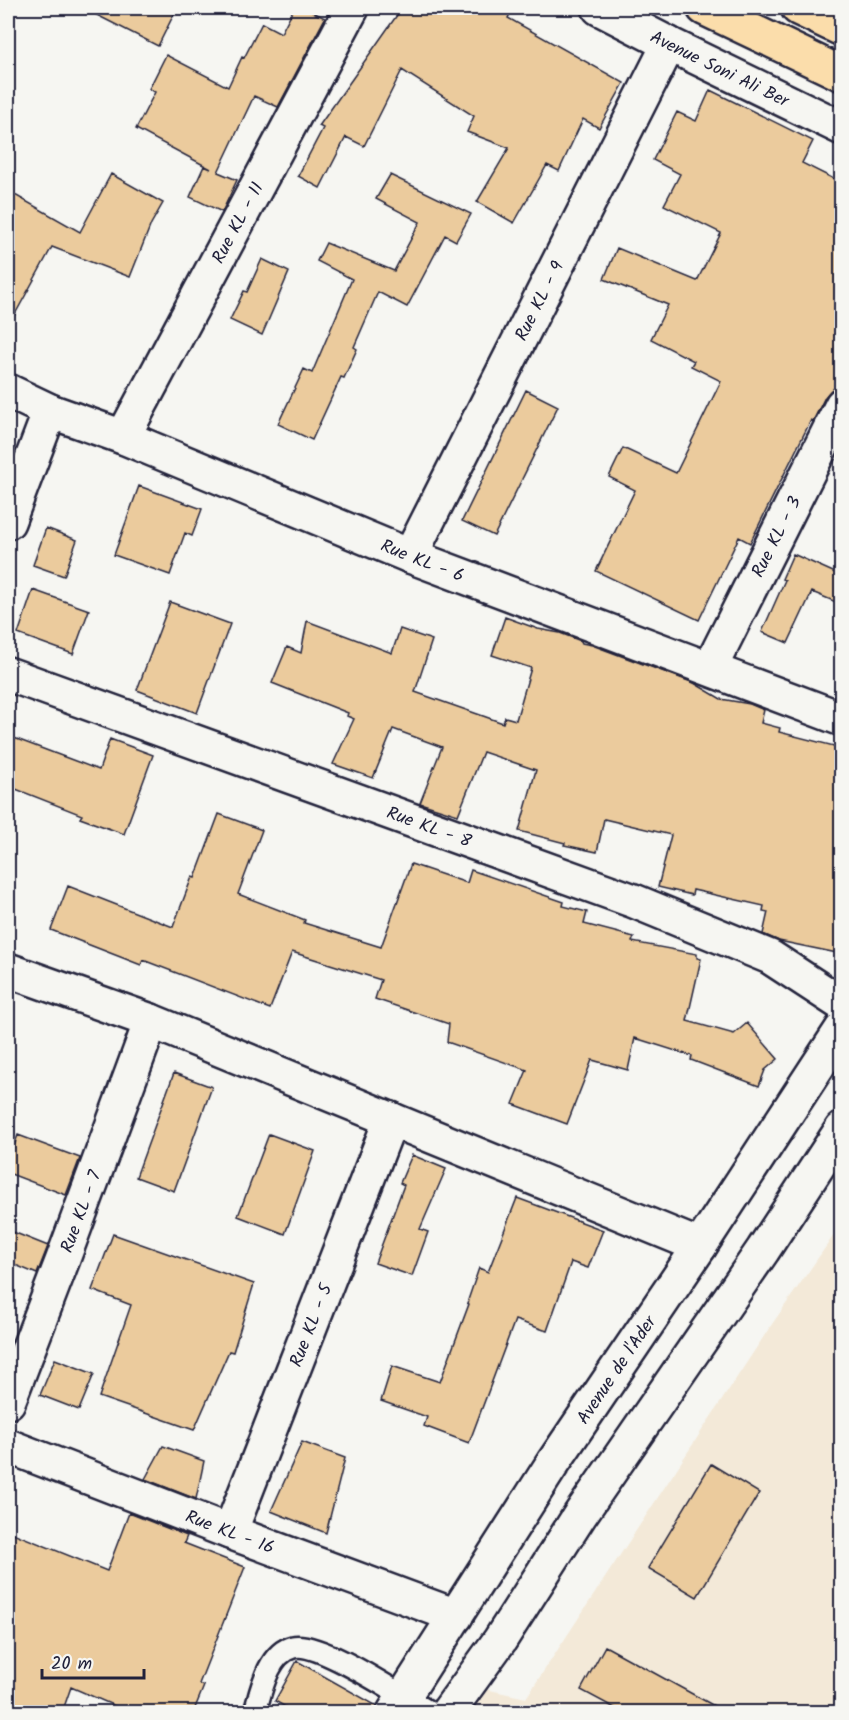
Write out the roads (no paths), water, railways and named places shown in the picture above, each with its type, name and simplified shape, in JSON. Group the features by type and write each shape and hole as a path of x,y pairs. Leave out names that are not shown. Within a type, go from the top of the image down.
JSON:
{"main road":[{"path":"704,8 842,74"},
{"path":"798,8 842,29"}],"street":[{"name":"Rue KL - 11","path":"123,437 352,8"},
{"name":"Avenue Soni Ali Ber","path":"599,8 842,128"},
{"name":"Rue KL - 9","path":"410,556 669,44"},
{"name":"Rue KL - 6","path":"8,391 50,411 123,437 410,556 842,718"},
{"name":"Rue KL - 3","path":"710,668 842,405"},
{"path":"8,522 50,411"},
{"name":"Rue KL - 8","path":"8,674 634,901 770,957 842,1004"},
{"path":"8,970 151,1021 700,1246"},
{"name":"Rue KL - 7","path":"8,1402 151,1021"},
{"name":"Avenue de l'Ader","path":"431,1709 456,1616 553,1463 700,1246 842,1029"},
{"name":"Rue KL - 5","path":"230,1532 391,1119"},
{"path":"431,1709 500,1640 580,1515 763,1250 842,1130"},
{"name":"Rue KL - 16","path":"8,1446 456,1616"}],"lane":[{"path":"255,1713 265,1679 275,1660 294,1646 309,1647 330,1654 431,1709"}]}
